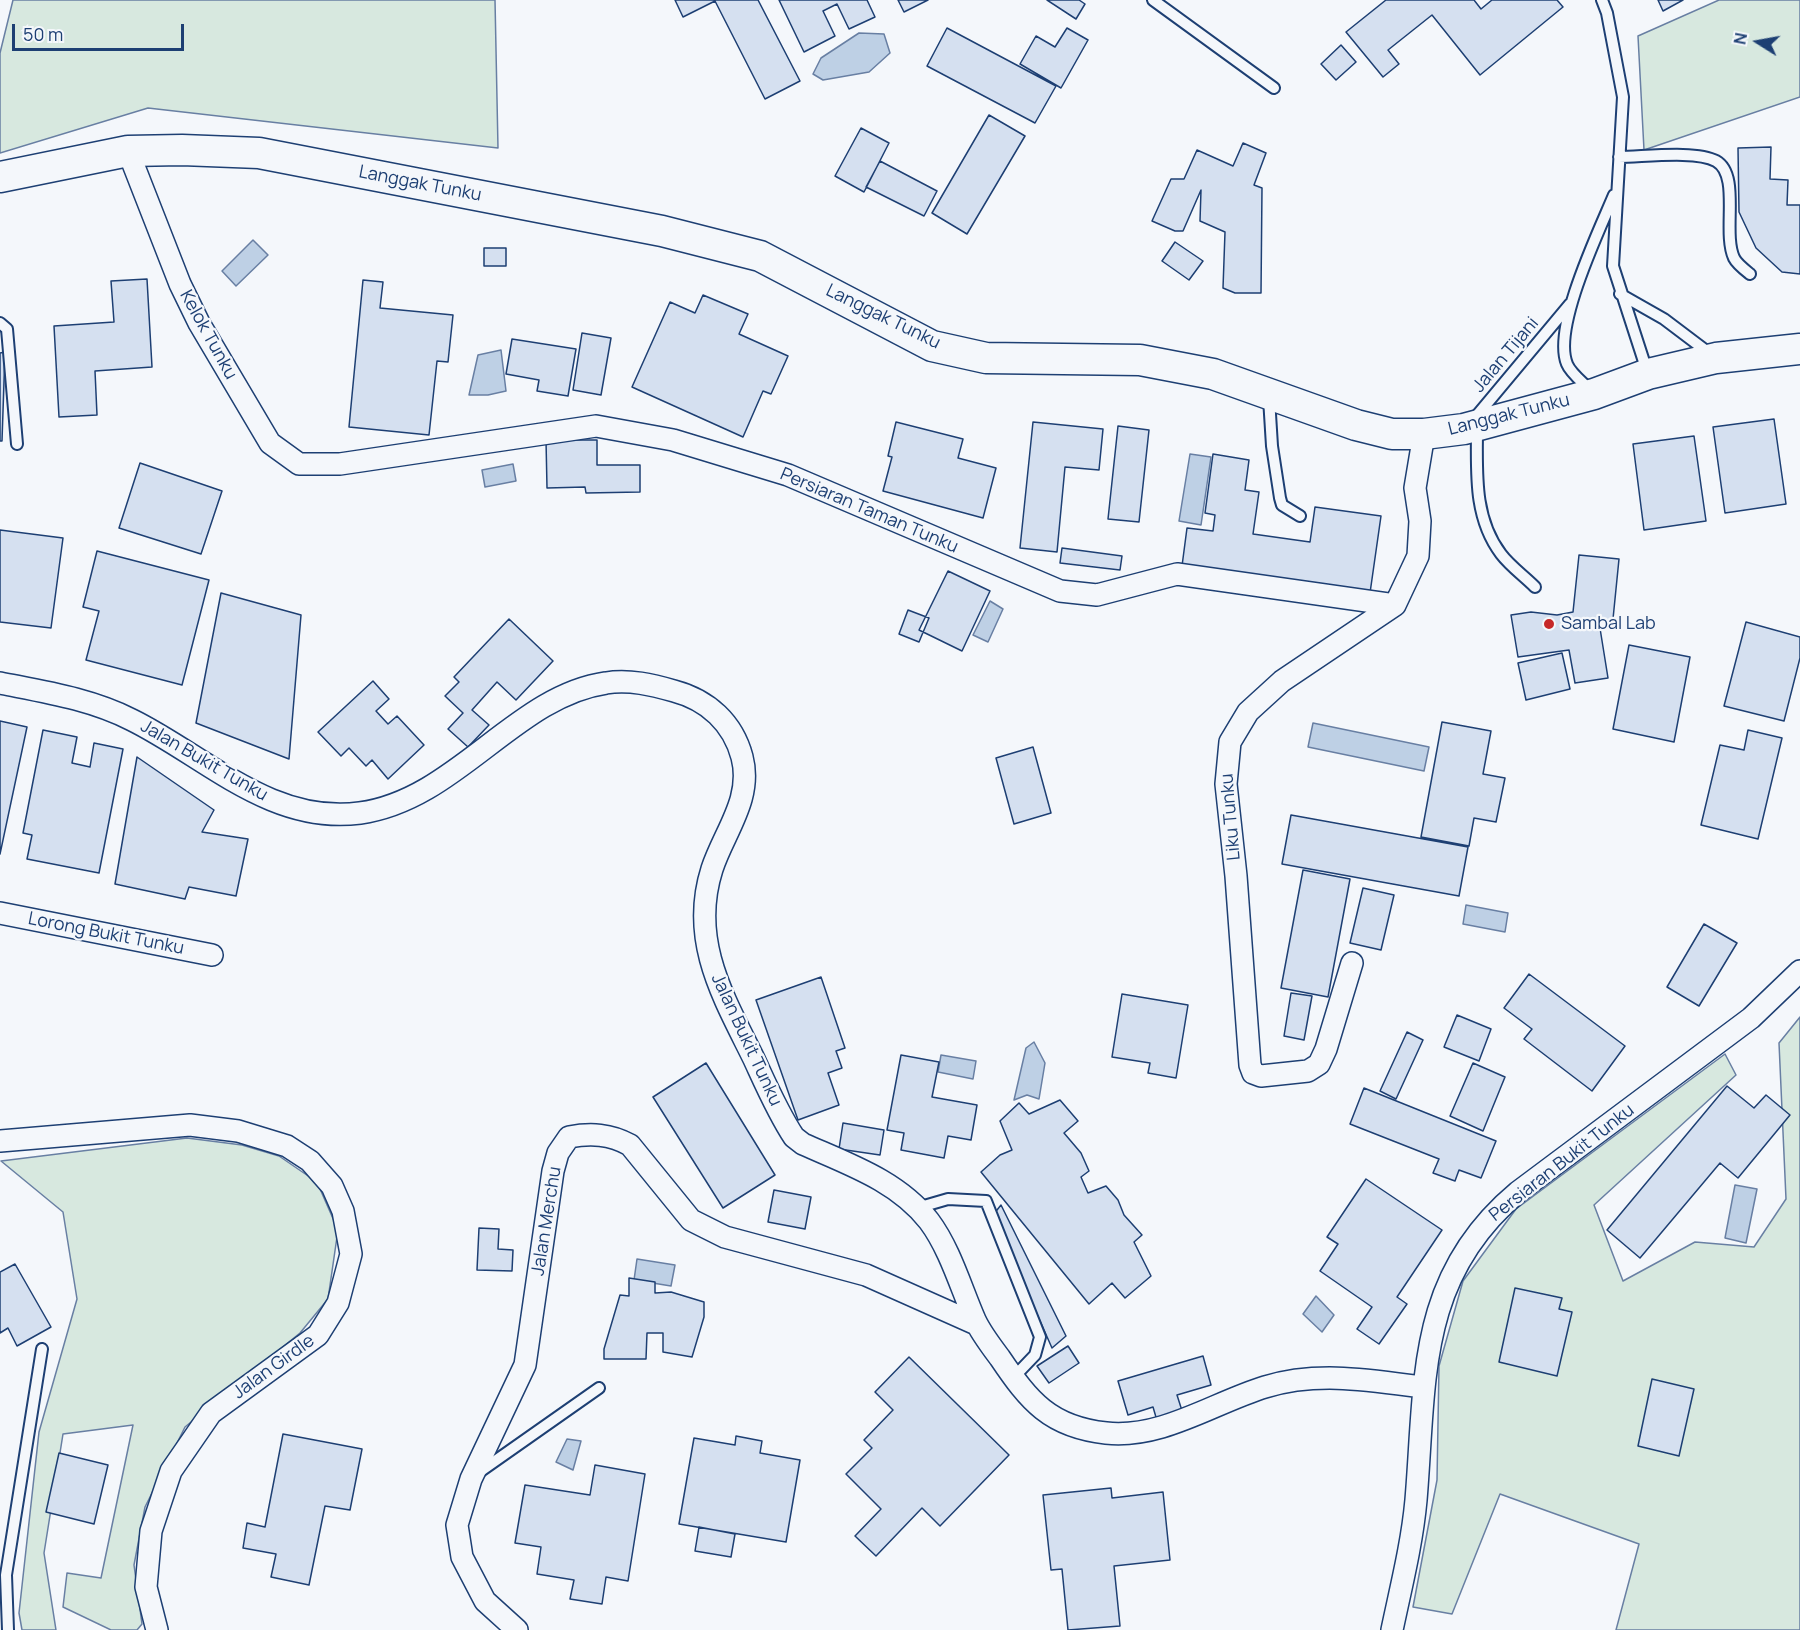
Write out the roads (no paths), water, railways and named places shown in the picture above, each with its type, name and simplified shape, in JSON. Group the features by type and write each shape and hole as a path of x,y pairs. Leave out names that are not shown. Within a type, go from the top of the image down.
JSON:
{"street":[{"name":"Langgak Tunku","path":"0,177 128,151 182,150 259,153 662,231 760,256 932,346 986,358 1140,360 1213,374 1364,427 1392,434 1424,434 1471,428 1594,394 1648,374 1716,358 1800,349"},
{"name":"Kelok Tunku","path":"128,151 180,284 199,323 270,442 299,464 340,464"},
{"name":"Persiaran Taman Tunku","path":"340,464 596,426 673,440 788,475 1060,591 1097,595 1177,574 1395,605"},
{"path":"1395,605 1418,556 1420,521 1415,488 1424,434"},
{"name":"Liku Tunku","path":"1352,963 1326,1050 1319,1064 1308,1071 1261,1077 1253,1073 1250,1065 1236,876 1226,784 1230,742 1248,711 1282,681 1395,605"},
{"name":"Jalan Bukit Tunku","path":"0,683 72,698 106,709 150,730 245,789 276,802 326,814 360,813 400,802 439,782 534,714 582,688 609,682 638,683 687,694 710,706 736,739 746,776 738,811 711,871 705,942 714,978 794,1137 803,1144 897,1190 917,1208 941,1241 976,1324 1024,1394 1066,1424 1105,1433 1153,1431 1265,1387 1297,1380 1343,1377 1422,1387"},
{"name":"Lorong Bukit Tunku","path":"0,913 212,955"},
{"name":"Persiaran Bukit Tunku","path":"1392,1630 1416,1502 1422,1387 1434,1327 1455,1268 1474,1235 1494,1212 1751,1018 1800,971"},
{"name":"Jalan Girdle","path":"0,1141 190,1125 238,1131 287,1146 310,1161 332,1186 344,1211 351,1254 338,1303 318,1335 211,1413 171,1471 151,1531 146,1587 157,1630"},
{"name":"Jalan Merchu","path":"517,1630 485,1601 462,1557 457,1525 471,1479 525,1365 553,1171 558,1153 569,1137 590,1133 621,1140 630,1145 691,1220 710,1231 866,1275 976,1324"}],"lane":[{"path":"1153,0 1274,88"},
{"name":"Jalan Tijani","path":"1602,0 1607,13 1623,97 1613,266 1620,294 1648,374"},
{"path":"1619,157 1700,156 1717,161 1729,176 1729,242 1735,260 1750,274"},
{"name":"Jalan Tijani","path":"1594,394 1567,364 1564,341 1572,302 1617,186"},
{"path":"1620,294 1664,320 1716,358"},
{"name":"Jalan Tijani","path":"1471,428 1572,302"},
{"path":"0,323 7,328 17,444"},
{"path":"1269,394 1272,447 1280,498 1282,505 1300,516"},
{"path":"1471,428 1477,491 1486,532 1502,555 1535,586"},
{"path":"917,1208 948,1199 986,1201 1040,1337 1035,1355 1013,1378"},
{"path":"8,1630 6,1575 42,1349"},
{"path":"471,1479 599,1388"}],"water":[{"path":"859,33 884,34 890,53 869,72 823,80 813,74 821,58"},
{"path":"253,240 268,255 236,286 222,271"},
{"path":"501,350 506,391 488,395 469,395 478,355"},
{"path":"1190,454 1211,457 1201,525 1179,521"},
{"path":"513,464 516,481 485,487 482,470"},
{"path":"990,601 1003,609 988,642 973,635"},
{"path":"1313,723 1429,747 1424,771 1308,747"},
{"path":"1466,905 1508,913 1505,932 1463,924"},
{"path":"1034,1042 1045,1063 1039,1099 1027,1095 1014,1100 1026,1048"},
{"path":"941,1055 976,1061 973,1079 938,1072"},
{"path":"1735,1185 1757,1189 1746,1243 1725,1238"},
{"path":"637,1259 675,1265 671,1286 634,1280"},
{"path":"1316,1296 1334,1315 1322,1332 1303,1314"},
{"path":"567,1439 581,1441 573,1470 556,1462"}],"place":[{"name":"Sambal Lab","path":"1549,624"}]}
